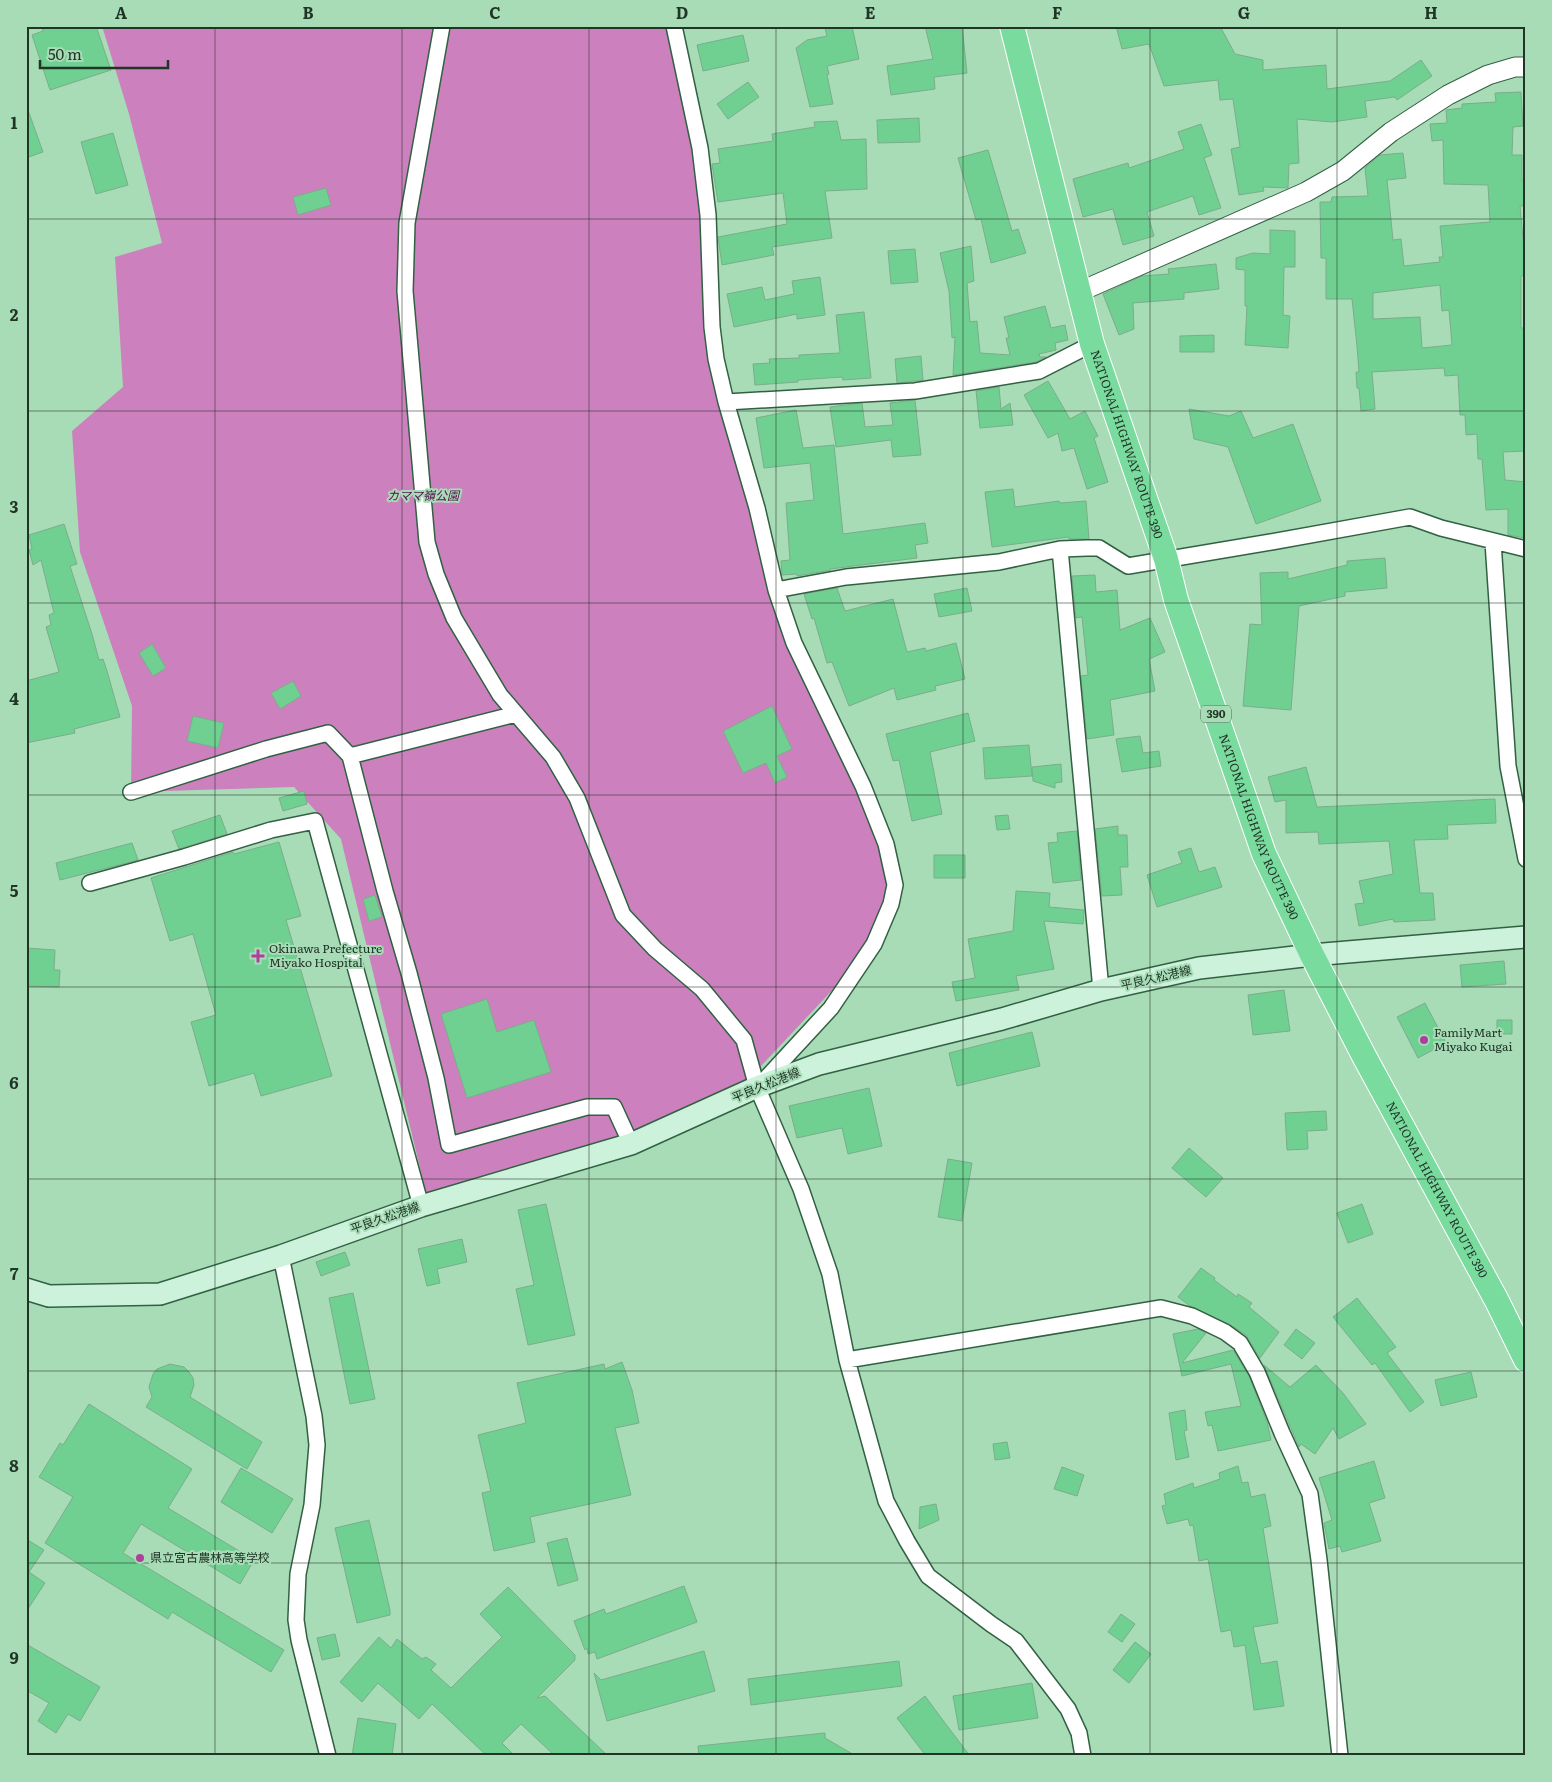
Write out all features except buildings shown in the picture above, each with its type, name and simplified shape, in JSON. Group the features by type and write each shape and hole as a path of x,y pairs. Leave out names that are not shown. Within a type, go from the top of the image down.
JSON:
{"highway":[{"name":"NATIONAL HIGHWAY ROUTE 390","path":"1012,26 1092,344 1166,559 1176,600 1264,854 1312,955 1364,1056 1497,1301 1526,1360"}],"main road":[{"name":"平良久松港線","path":"26,1289 49,1296 160,1294 281,1256 421,1206 631,1144 757,1087 819,1064 1002,1019 1101,990 1199,968 1312,955 1526,937"}],"street":[{"path":"442,26 407,223 405,291 427,542 436,574 454,618 500,695 553,757 577,798 623,915 654,949 702,989 744,1040 757,1087 801,1189 830,1274 847,1360 886,1501 907,1541 928,1576 1016,1641 1068,1709 1079,1733 1082,1756"},
{"path":"674,26 700,148 708,215 712,326 716,360 726,402 757,508 776,590 794,643 863,786 886,844 895,885 891,904 874,944 831,1008 757,1087"},
{"path":"1080,292 1306,192 1343,171 1391,132 1448,95 1488,75 1515,67 1526,67"},
{"path":"726,402 915,390 1039,371 1092,344"},
{"path":"776,590 846,577 999,562 1060,550 1099,548 1128,566 1410,517 1441,528 1526,549"},
{"path":"1493,542 1508,766 1526,859"},
{"path":"1060,550 1101,990"},
{"path":"350,756 516,714"},
{"path":"131,792 266,749 328,733 350,756 434,1068 449,1145 587,1107 614,1107 631,1144"},
{"path":"90,883 184,858 271,830 315,822 421,1206"},
{"path":"281,1256 314,1416 316,1445 312,1505 298,1574 296,1620 298,1640 328,1756"},
{"path":"847,1360 1161,1308 1192,1316 1225,1332 1240,1343 1257,1372 1310,1494 1320,1560 1340,1756"}],"green space":[{"name":"カママ嶺公園","path":"102,26 673,26 709,234 726,402 776,590 895,885 870,950 761,1066 766,1084 631,1144 426,1193 341,839 294,787 131,792 132,706 80,552 72,431 123,387 115,257 162,243 129,114"}],"place":[{"name":"Okinawa Prefecture Miyako Hospital","path":"258,956"},
{"name":"FamilyMart Miyako Kugai","path":"1424,1040"},
{"name":"県立宮古農林高等学校","path":"140,1558"}]}
